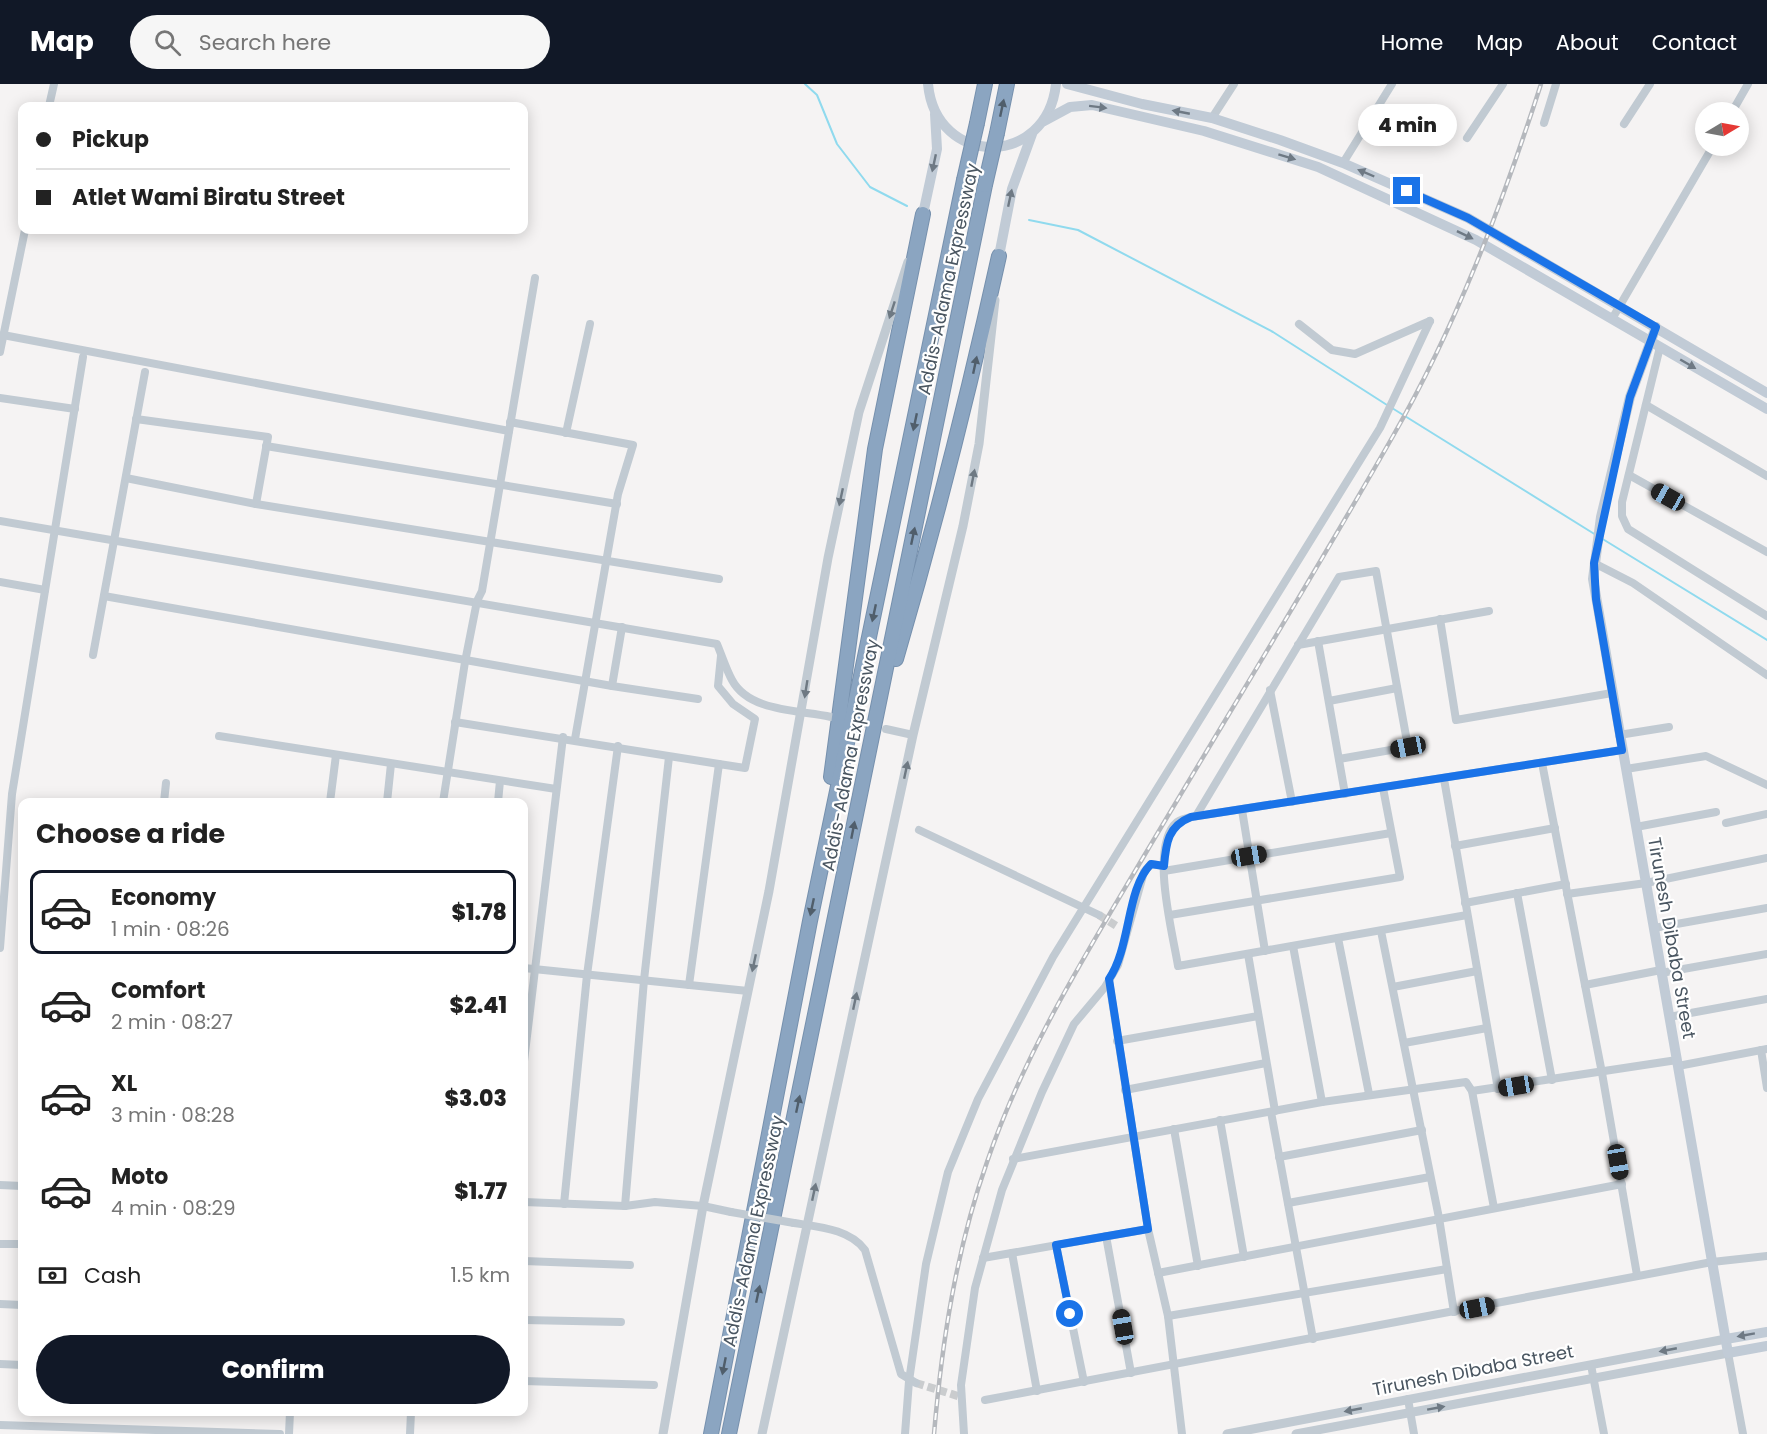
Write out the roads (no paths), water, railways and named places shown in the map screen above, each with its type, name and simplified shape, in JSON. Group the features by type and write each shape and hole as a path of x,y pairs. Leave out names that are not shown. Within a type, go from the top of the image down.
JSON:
{"highway":[{"name":"Addis-Adama Expressway","path":"711,1434 821,864 985,84"},
{"name":"Addis-Adama Expressway","path":"729,1434 1007,84"},
{"path":"821,864 875,449 923,214"},
{"path":"871,745 939,507 968,396 999,256"}],"main road":[{"path":"923,214 937,149 934,111 929,90 924,84"},
{"path":"1044,121 1054,97 1056,84"},
{"path":"1067,84 1318,167 1476,240 1767,409"},
{"path":"934,111 950,132 965,142 982,147 1008,146 1032,134 1044,121 1070,107 1092,105 1212,118 1257,132 1342,164 1468,218 1767,393"},
{"path":"1251,146 1257,132"},
{"path":"999,256 1012,189 1032,134"},
{"path":"1655,344 1656,327"},
{"name":"Tirunesh Dibaba Street","path":"1655,344 1630,397 1601,518 1594,563 1596,599 1728,1353 1767,1346"},
{"name":"Tirunesh Dibaba Street","path":"1726,1339 1767,1332"}],"street":[{"path":"50,102 54,84"},
{"path":"1212,118 1233,84"},
{"path":"1342,164 1392,84"},
{"path":"1467,138 1503,84"},
{"path":"1544,123 1556,84"},
{"path":"1738,102 1748,84"},
{"path":"1624,124 1648,85"},
{"path":"1612,319 1707,156"},
{"path":"663,1434 703,1206 803,710 828,558 860,412 923,214"},
{"path":"0,352 24,234"},
{"path":"762,1434 913,735 963,526 979,444 999,256"},
{"path":"443,798 465,662 477,601 482,591 536,278"},
{"path":"905,1434 926,1263 948,1172 978,1099 1053,957 1380,428 1430,321 1355,354 1332,350 1299,324"},
{"path":"566,433 590,324"},
{"path":"3,335 509,427 566,433 633,445 617,504 575,739"},
{"path":"1655,344 1646,405 1622,502 1622,516 1628,529 1767,616"},
{"path":"0,948 12,794 83,357"},
{"path":"93,656 145,372"},
{"path":"0,398 75,409"},
{"path":"1646,405 1767,476"},
{"path":"136,419 268,437 256,504"},
{"path":"266,446 617,504"},
{"path":"1629,475 1767,552"},
{"path":"126,478 256,504 490,540 719,579"},
{"path":"0,521 224,561 477,601 717,644 732,681 747,699 775,707 803,710 831,717"},
{"path":"1594,563 1633,583 1767,675"},
{"path":"1196,816 1339,577 1376,571 1408,747 1339,759"},
{"path":"0,582 45,590"},
{"path":"104,596 465,662 698,699"},
{"path":"1298,645 1490,611"},
{"path":"1440,619 1456,720 1612,693"},
{"path":"612,686 622,627"},
{"path":"1318,641 1345,794"},
{"path":"455,722 563,737 669,757 746,768 754,719 733,704 718,686 721,654"},
{"path":"1329,701 1396,688"},
{"path":"1270,690 1292,802"},
{"path":"1619,735 1669,727"},
{"path":"885,729 913,735"},
{"path":"219,736 556,789"},
{"path":"528,1024 563,737"},
{"path":"564,1203 587,975 618,746"},
{"path":"1467,915 1178,966 1164,869 1170,834 1177,822 1196,816 1622,750"},
{"path":"331,798 336,755"},
{"path":"1626,769 1706,756 1767,785"},
{"path":"626,1206 644,980 669,757"},
{"path":"1542,763 1602,1072 1637,1275"},
{"path":"387,798 391,764"},
{"path":"689,985 719,764"},
{"path":"1444,779 1498,1089"},
{"path":"498,798 500,781"},
{"path":"164,798 166,783"},
{"path":"1170,915 1256,903 1400,877 1383,788"},
{"path":"1242,810 1265,951"},
{"path":"1636,827 1716,812"},
{"path":"1726,823 1767,814"},
{"path":"1455,846 1555,828"},
{"path":"919,830 1099,915"},
{"path":"964,1434 960,1385 975,1288 1002,1190 1013,1159 1074,1024 1106,987 1123,951 1126,932 1144,872 1151,864 1164,869 1391,833"},
{"path":"1568,894 1646,883 1767,858"},
{"path":"1465,903 1566,884"},
{"path":"1517,893 1552,1080"},
{"path":"1653,928 1767,908"},
{"path":"1118,927 1126,932"},
{"path":"1381,931 1439,1218 1454,1312"},
{"path":"1338,938 1369,1094"},
{"path":"1293,946 1322,1102"},
{"path":"1248,954 1312,1339"},
{"path":"1584,985 1767,954"},
{"path":"528,968 748,991"},
{"path":"1393,987 1477,971"},
{"path":"1109,979 1132,1138 1148,1229 1168,1316 1182,1434"},
{"path":"1669,1017 1767,999"},
{"path":"1117,1041 1258,1016"},
{"path":"1404,1043 1487,1028"},
{"path":"1472,1091 1764,1050 1767,1088"},
{"path":"1125,1090 1266,1064"},
{"path":"1013,1159 1369,1094 1466,1082 1472,1091 1494,1208"},
{"path":"1220,1120 1244,1257"},
{"path":"1174,1129 1198,1266"},
{"path":"1280,1157 1422,1130"},
{"path":"1288,1203 1430,1178"},
{"path":"1158,1273 1622,1184"},
{"path":"0,1185 18,1186"},
{"path":"528,1202 626,1206 655,1202 703,1206 845,1234 857,1240 865,1250 901,1374 912,1382"},
{"path":"983,1258 1148,1229"},
{"path":"1106,1236 1131,1373"},
{"path":"0,1244 18,1244"},
{"path":"1056,1245 1084,1382"},
{"path":"1012,1253 1037,1390"},
{"path":"985,1400 1454,1312 1637,1275 1712,1262 1767,1256"},
{"path":"528,1261 630,1265"},
{"path":"1168,1316 1447,1269"},
{"path":"0,1304 18,1305"},
{"path":"528,1320 621,1322"},
{"name":"Tirunesh Dibaba Street","path":"1227,1434 1726,1339"},
{"path":"1728,1353 1743,1434"},
{"name":"Tirunesh Dibaba Street","path":"1296,1434 1728,1353"},
{"path":"0,1364 18,1365"},
{"path":"1591,1365 1604,1434"},
{"path":"528,1381 654,1385"},
{"path":"1408,1399 1414,1434"},
{"path":"289,1434 290,1416"},
{"path":"410,1434 411,1416"},
{"path":"0,1425 280,1434"}],"waterway":[{"path":"805,84 817,95 837,144 870,187 907,206"},
{"path":"1029,220 1078,230 1273,332 1387,405"},
{"path":"1392,408 1596,535"},
{"path":"1601,538 1767,640"}],"tunnel":[{"path":"850,721 876,726"},
{"path":"1099,915 1118,927"},
{"path":"916,1383 961,1397"}],"railway":[{"path":"934,1434 946,1331 967,1229 987,1162 1019,1082 1079,967 1332,541 1416,394 1457,308 1494,220 1541,84"}]}
